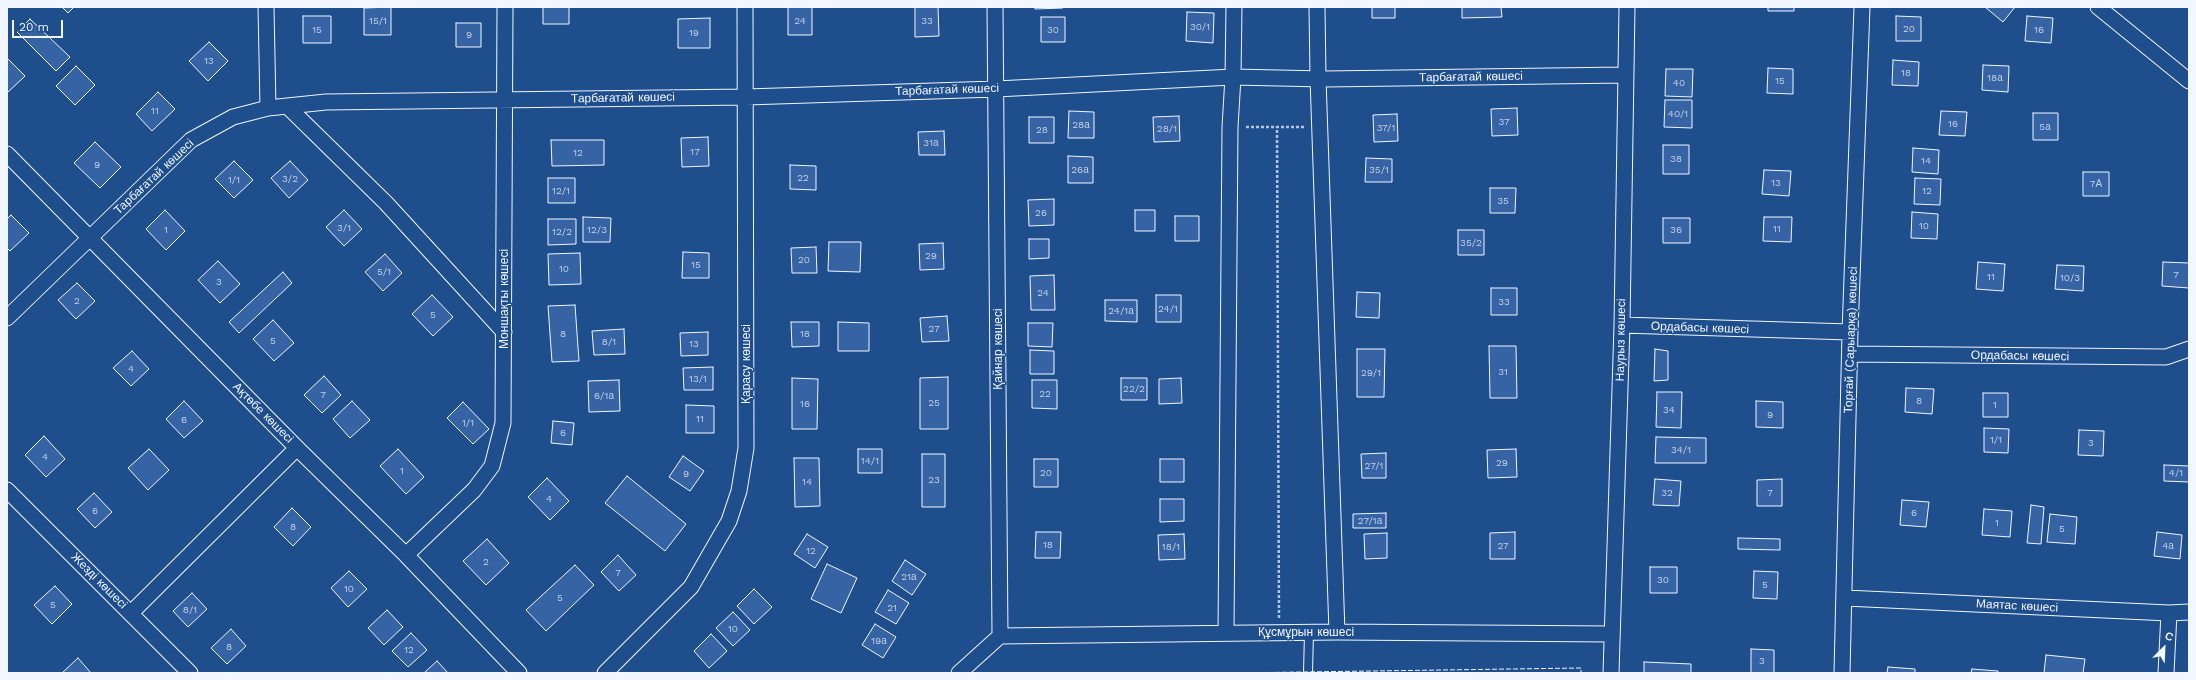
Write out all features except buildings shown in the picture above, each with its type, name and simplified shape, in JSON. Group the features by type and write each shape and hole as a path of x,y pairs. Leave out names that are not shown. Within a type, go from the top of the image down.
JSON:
{"street":[{"path":"266,7 268,108"},
{"name":"Моншақты көшесі","path":"406,555 474,490 492,466 503,423 505,7"},
{"name":"Қарасу көшесі","path":"605,673 691,587 730,521 739,491 746,448 745,7"},
{"name":"Қайнар көшесі","path":"995,7 1000,636"},
{"path":"1226,633 1230,127 1234,77 1234,7"},
{"path":"1317,7 1318,78 1321,127 1337,632"},
{"name":"Наурыз көшесі","path":"1611,673 1622,325 1627,7"},
{"name":"Торғай (Сарыарқа) көшесі","path":"1842,673 1845,598 1850,332 1862,7"},
{"path":"2098,7 2189,81"},
{"name":"Тарбағатай көшесі","path":"7,318 192,140 233,117 268,108 326,102 746,97 996,89 1234,77 1318,78 1625,75"},
{"path":"287,106 386,203 504,332"},
{"name":"Ақтөбе көшесі","path":"7,154 297,448 406,555 519,673"},
{"name":"Ордабасы көшесі","path":"1622,325 1850,332"},
{"name":"Ордабасы көшесі","path":"1850,354 2166,357 2189,350"},
{"path":"131,613 297,448"},
{"name":"Жезді көшесі","path":"7,490 190,673"},
{"name":"Маятас көшесі","path":"1845,598 2169,613 2189,612"},
{"path":"2166,673 2169,613"},
{"name":"Құсмұрын көшесі","path":"1000,636 1279,632 1612,634"},
{"path":"959,673 1000,636"}],"lane":[{"path":"1308,673 1309,632"}],"path":[{"path":"1277,126 1279,632"},
{"path":"1230,127 1321,127"}],"fence":[{"path":"1233,673 1581,668 1581,673"}]}
